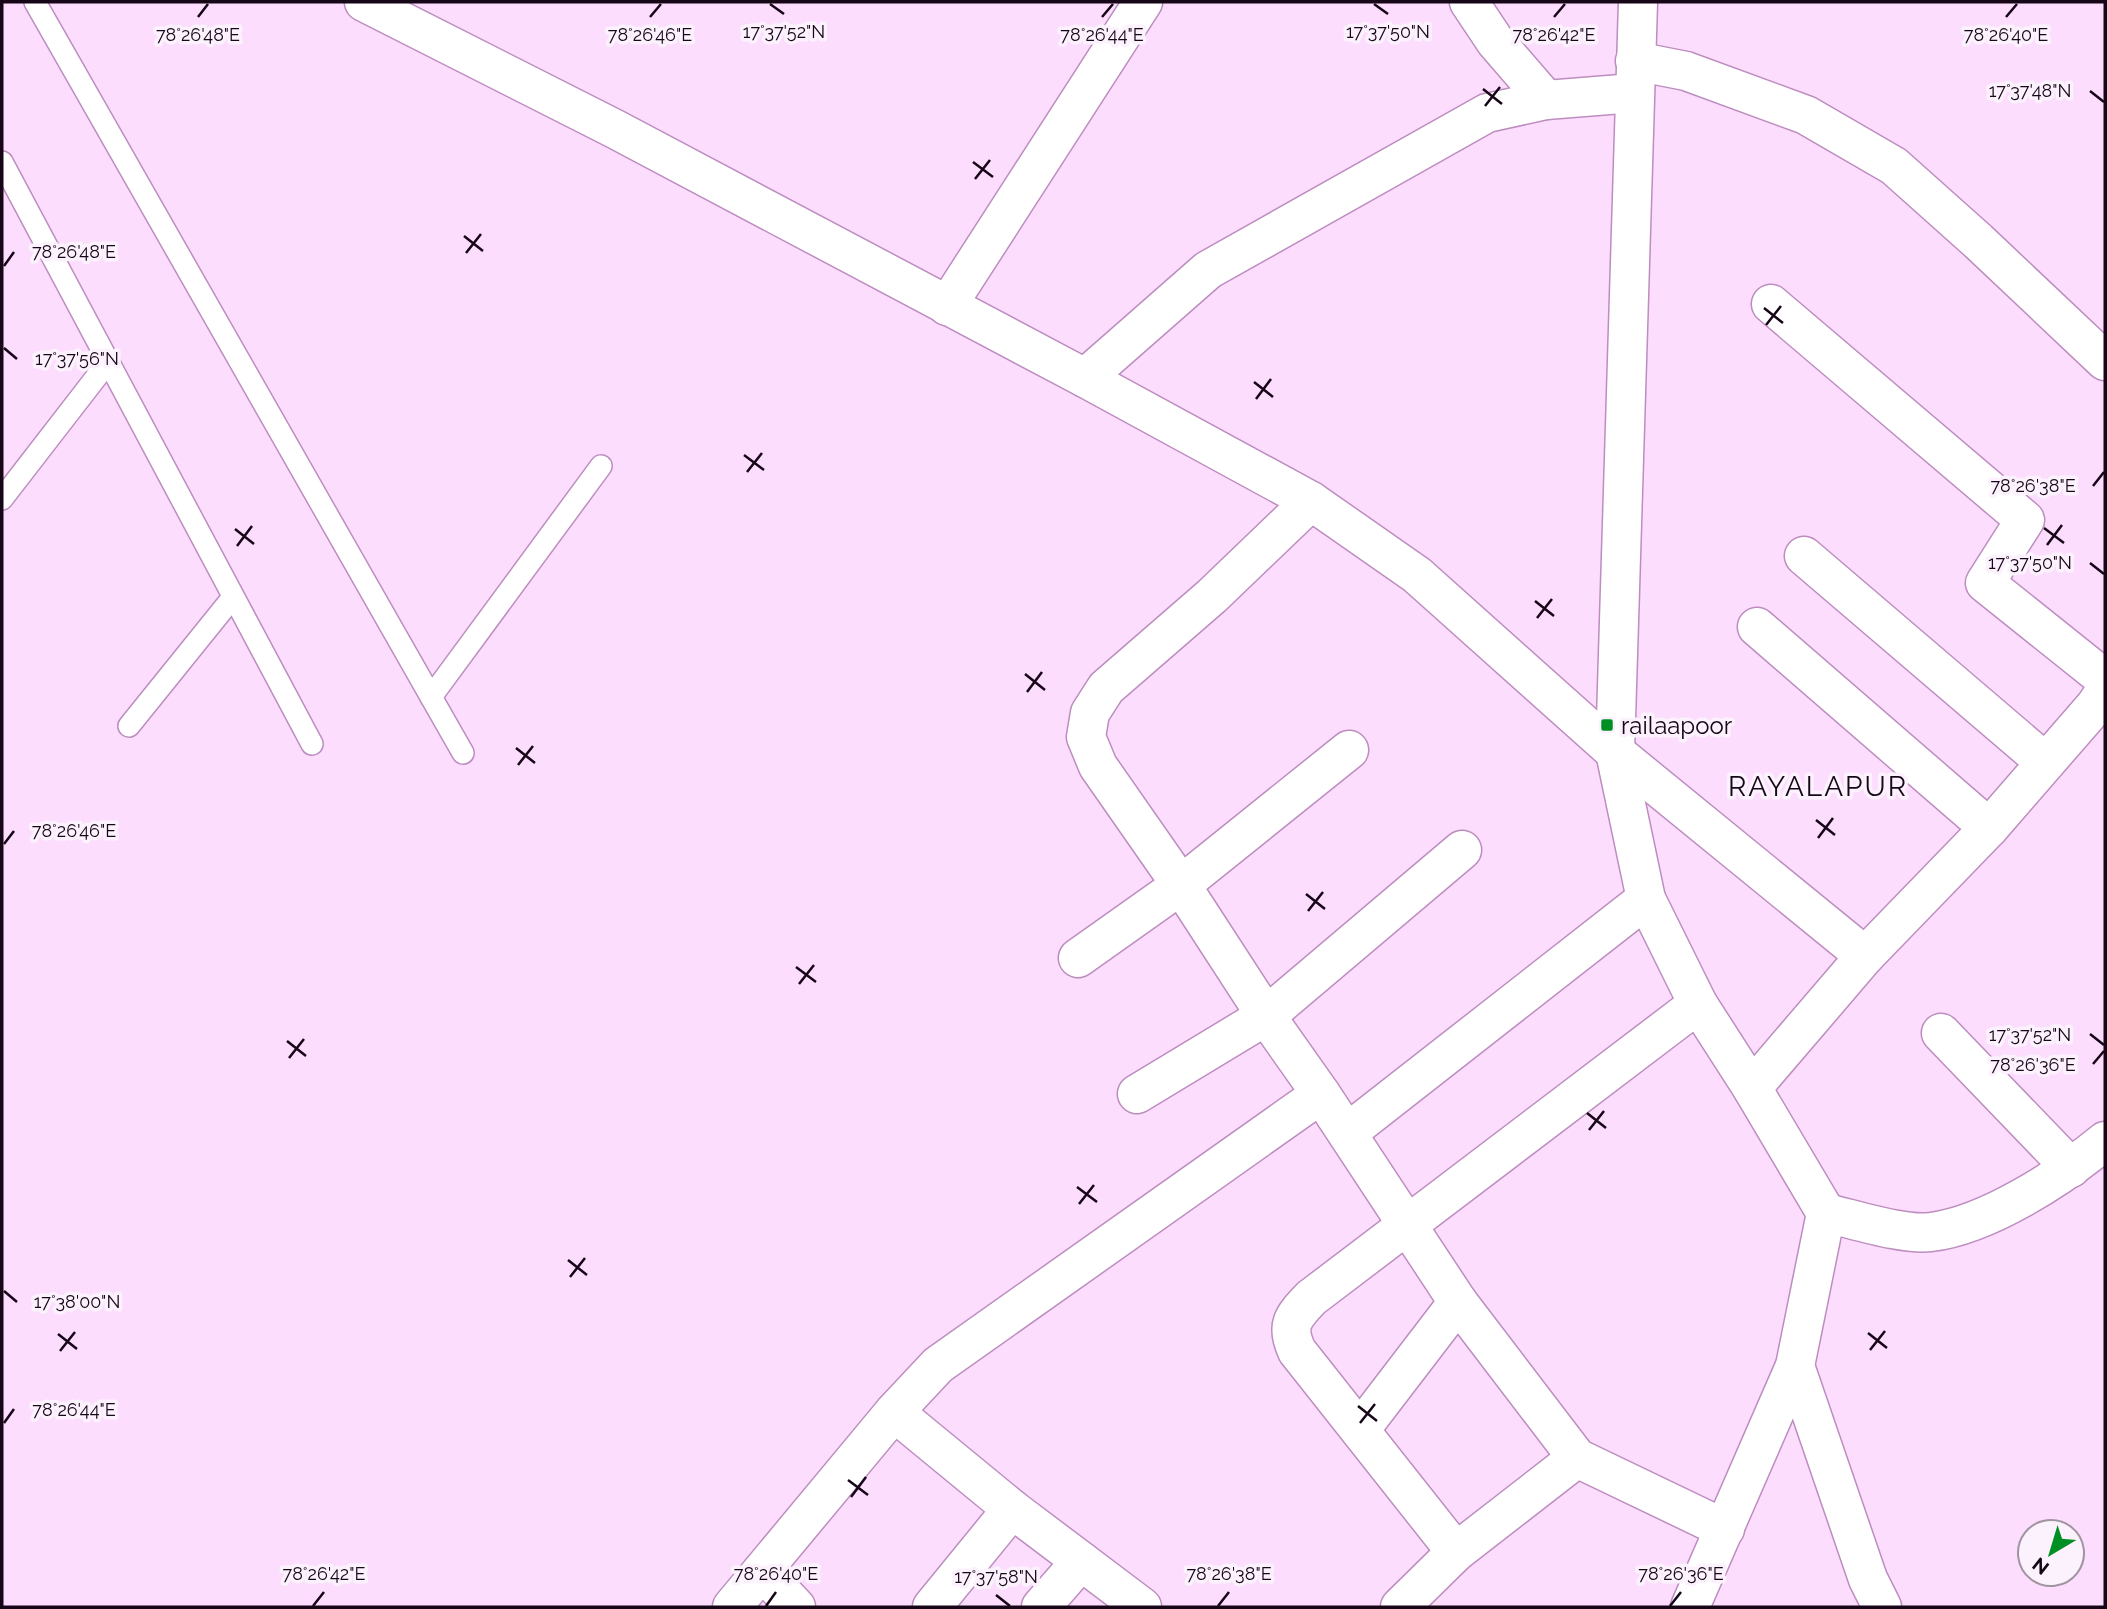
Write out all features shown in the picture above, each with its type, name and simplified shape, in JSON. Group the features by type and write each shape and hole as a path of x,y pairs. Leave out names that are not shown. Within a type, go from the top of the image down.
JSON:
{"street":[{"path":"364,2 615,129 1311,501 1417,575 1615,752 1865,956"},
{"path":"947,306 1143,2"},
{"path":"1469,2 1494,41 1546,100"},
{"path":"1638,2 1615,752 1646,898 1698,1004 1752,1088 1826,1213 1795,1366 1690,1607"},
{"path":"1085,378 1208,270 1488,113 1635,77 1686,71 1807,115 1894,166 2105,360"},
{"path":"1752,1088 1865,956 1989,828 2103,698 1985,583 2025,520 1771,304"},
{"path":"1311,501 1212,596 1106,688 1090,713 1086,737 1098,766 1181,885 1458,1302 1577,1458 1725,1529"},
{"path":"1804,556 2045,762"},
{"path":"1757,627 1989,828"},
{"path":"1078,958 1181,885 1349,750"},
{"path":"1137,1094 1266,1016 1462,850"},
{"path":"1347,1133 1646,898"},
{"path":"1456,1552 1297,1351 1290,1336 1291,1323 1311,1298 1410,1226 1698,1004"},
{"path":"1941,1033 2071,1168"},
{"path":"732,1607 894,1412 938,1365 1321,1094"},
{"path":"1826,1213 1889,1228 1930,1233 1981,1219 2071,1168 2105,1141"},
{"path":"1360,1430 1458,1302"},
{"path":"1795,1366 1868,1579 1882,1607"},
{"path":"894,1412 1012,1509 1142,1607"},
{"path":"1400,1607 1456,1552 1577,1458"},
{"path":"932,1607 1012,1509"},
{"path":"1041,1607 1081,1561"},
{"path":"762,1572 796,1607"}],"lane":[{"path":"35,2 463,753"},
{"path":"2,162 312,744"},
{"path":"2,499 108,362"},
{"path":"431,697 601,466"},
{"path":"129,726 233,597"}],"place":[{"name":"railaapoor","path":"1607,725"}],"district":[{"name":"RAYALAPUR","path":"1818,786"}]}
